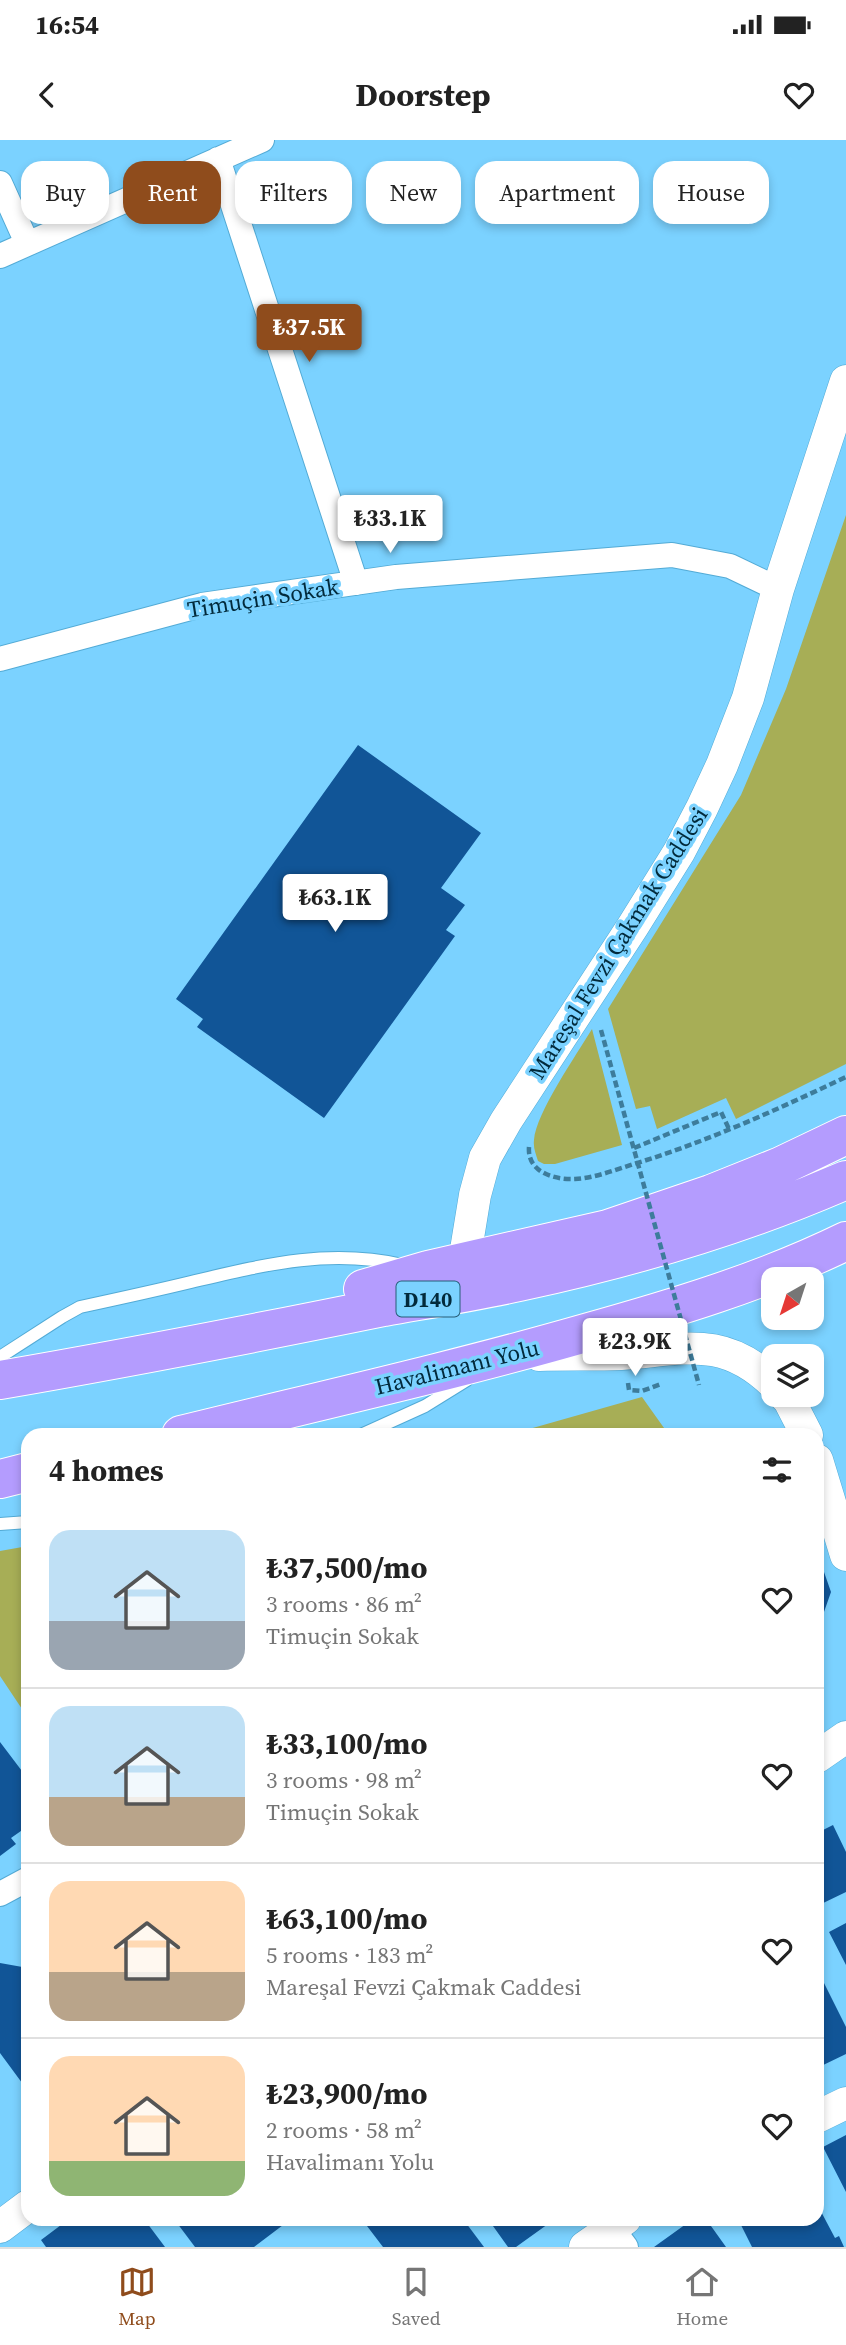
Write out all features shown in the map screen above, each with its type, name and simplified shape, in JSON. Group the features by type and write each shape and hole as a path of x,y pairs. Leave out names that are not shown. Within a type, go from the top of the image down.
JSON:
{"highway":[{"path":"141,1356 446,1266 608,1229 782,1166 846,1135"},
{"name":"D140","path":"0,1381 518,1283 702,1235 846,1180"},
{"name":"Havalimanı Yolu","path":"209,1428 506,1355 689,1304 846,1241"},
{"path":"0,1479 21,1474"}],"street":[{"path":"0,256 262,140"},
{"path":"218,159 356,583"},
{"path":"0,183 27,243"},
{"name":"Mareşal Fevzi Çakmak Caddesi","path":"446,1266 475,1195 485,1158 679,852 722,765 748,698 778,589 846,381"},
{"name":"Timuçin Sokak","path":"0,659 202,605 397,577 672,555 730,566 778,589"},
{"path":"506,1355 622,1354 697,1347 719,1351 746,1363 761,1374"},
{"path":"793,1407 803,1428"},
{"path":"824,1484 846,1555"},
{"path":"824,1752 846,1737"},
{"path":"824,1771 846,1766"},
{"path":"0,1894 21,1883"},
{"path":"824,2114 846,2104"},
{"path":"0,2227 21,2211"},
{"path":"586,2247 621,2231"}],"lane":[{"path":"0,1357 80,1307 257,1266 299,1259 342,1257 446,1266"},
{"path":"376,1428 425,1406 506,1355"},
{"path":"0,1524 21,1522"}],"path":[{"path":"601,1030 699,1385"},
{"path":"529,1139 528,1153 532,1163 542,1172 557,1178 596,1176 662,1155 765,1115 846,1077"},
{"path":"634,1148 721,1112 729,1129"},
{"path":"686,1376 708,1370"},
{"path":"642,1391 664,1383"}],"green space":[{"path":"846,515 846,1064 736,1119 726,1098 657,1129 650,1106 636,1109 608,1009 741,795 786,689"},
{"path":"592,1029 622,1145 555,1164 544,1164 538,1161 534,1148 536,1129 558,1084"},
{"path":"642,1397 664,1428 533,1428"},
{"path":"21,1547 21,1708 0,1676 0,1551"}],"building":[{"path":"358,745 481,833 441,888 465,905 446,930 455,936 324,1118 197,1027 203,1019 176,999"},
{"path":"824,1572 831,1592 824,1612"},
{"path":"0,1742 21,1770 21,1831 11,1838 16,1844 0,1856"},
{"path":"833,1825 846,1852 846,1892 824,1903 824,1830"},
{"path":"846,1923 846,1965 829,1932"},
{"path":"0,1963 21,1967 21,2082 0,2053"},
{"path":"824,1983 846,2027 846,2054 824,2065"},
{"path":"846,2135 846,2192 824,2149"},
{"path":"824,2217 835,2238 839,2236 844,2247 752,2247 742,2226 824,2226"},
{"path":"60,2226 149,2226 165,2247 46,2247 41,2240"},
{"path":"179,2226 282,2226 254,2247 195,2247"},
{"path":"367,2226 468,2226 484,2247 383,2247"},
{"path":"493,2226 545,2226 516,2247 508,2247"},
{"path":"683,2226 711,2226 726,2247 654,2247"}]}
